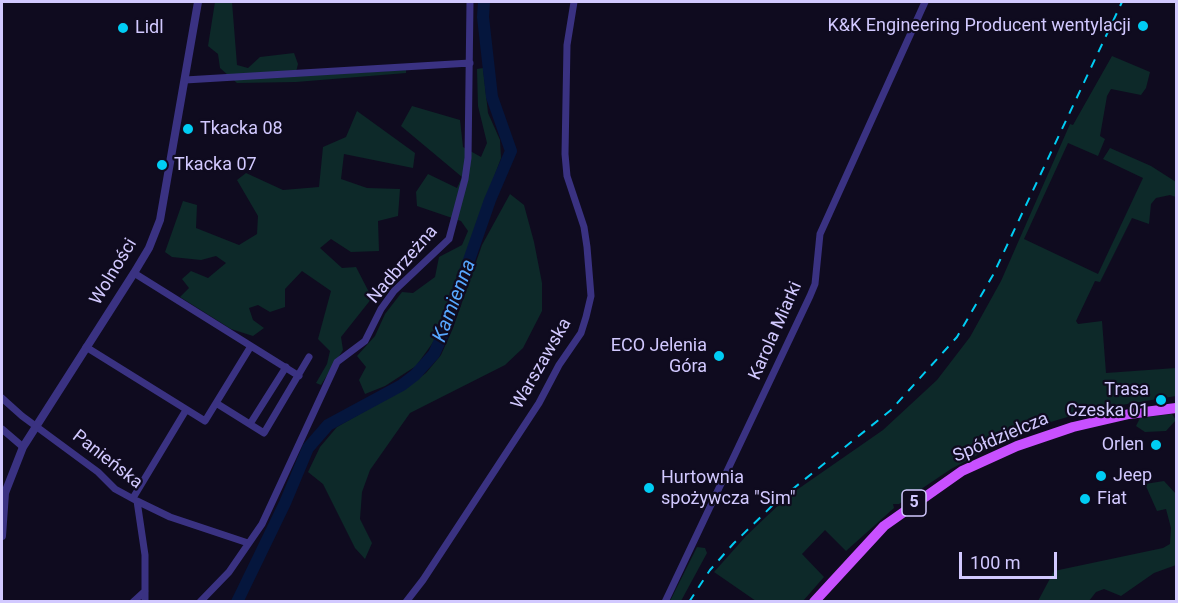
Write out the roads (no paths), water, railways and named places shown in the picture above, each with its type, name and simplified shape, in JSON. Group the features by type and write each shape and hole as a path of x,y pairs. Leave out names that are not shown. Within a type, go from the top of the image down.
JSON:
{"main road":[{"name":"Spółdzielcza","path":"814,602 884,526 932,490 968,468 1017,446 1073,427 1129,414 1176,408"}],"street":[{"name":"Wolności","path":"2,536 5,493 23,447 149,248 165,203 198,2"},
{"name":"Nadbrzeżna","path":"200,602 229,572 265,518 337,362 365,341 381,309 394,291 449,238 465,179 468,158 470,2"},
{"name":"Warszawska","path":"406,602 423,580 538,403 559,365 581,333 586,317 591,285 587,247 584,227 567,176 565,154 567,45 574,2"},
{"name":"Karola Miarki","path":"666,602 810,296 815,284 820,234 925,2"},
{"path":"185,80 470,63"},
{"path":"134,273 299,376"},
{"path":"86,347 205,421 251,346"},
{"path":"216,403 264,433 309,357"},
{"path":"250,424 286,367"},
{"name":"Panieńska","path":"2,398 35,426 60,442 115,489 135,500 145,555 145,602"},
{"path":"186,410 135,500 170,517 248,543"},
{"path":"2,429 23,447"},
{"path":"133,602 145,591"}],"waterway":[{"name":"Kamienna","path":"237,602 285,503 308,448 328,425 402,385 415,375 434,354 445,329 490,200 511,151 492,97 483,17 484,2"}],"railway":[{"path":"689,602 710,570 734,543 774,504 891,410 957,337 993,275 1122,2"}],"place":[{"name":"K&K Engineering Producent wentylacji","path":"1143,26"},
{"name":"Lidl","path":"123,28"},
{"name":"Tkacka 08","path":"188,129"},
{"name":"Tkacka 07","path":"162,165"},
{"name":"ECO Jelenia Góra","path":"719,356"},
{"name":"Trasa Czeska 01","path":"1161,400"},
{"name":"Orlen","path":"1156,445"},
{"name":"Jeep","path":"1101,476"},
{"name":"Hurtownia spożywcza \"Sim\"","path":"649,488"},
{"name":"Fiat","path":"1085,499"}]}
